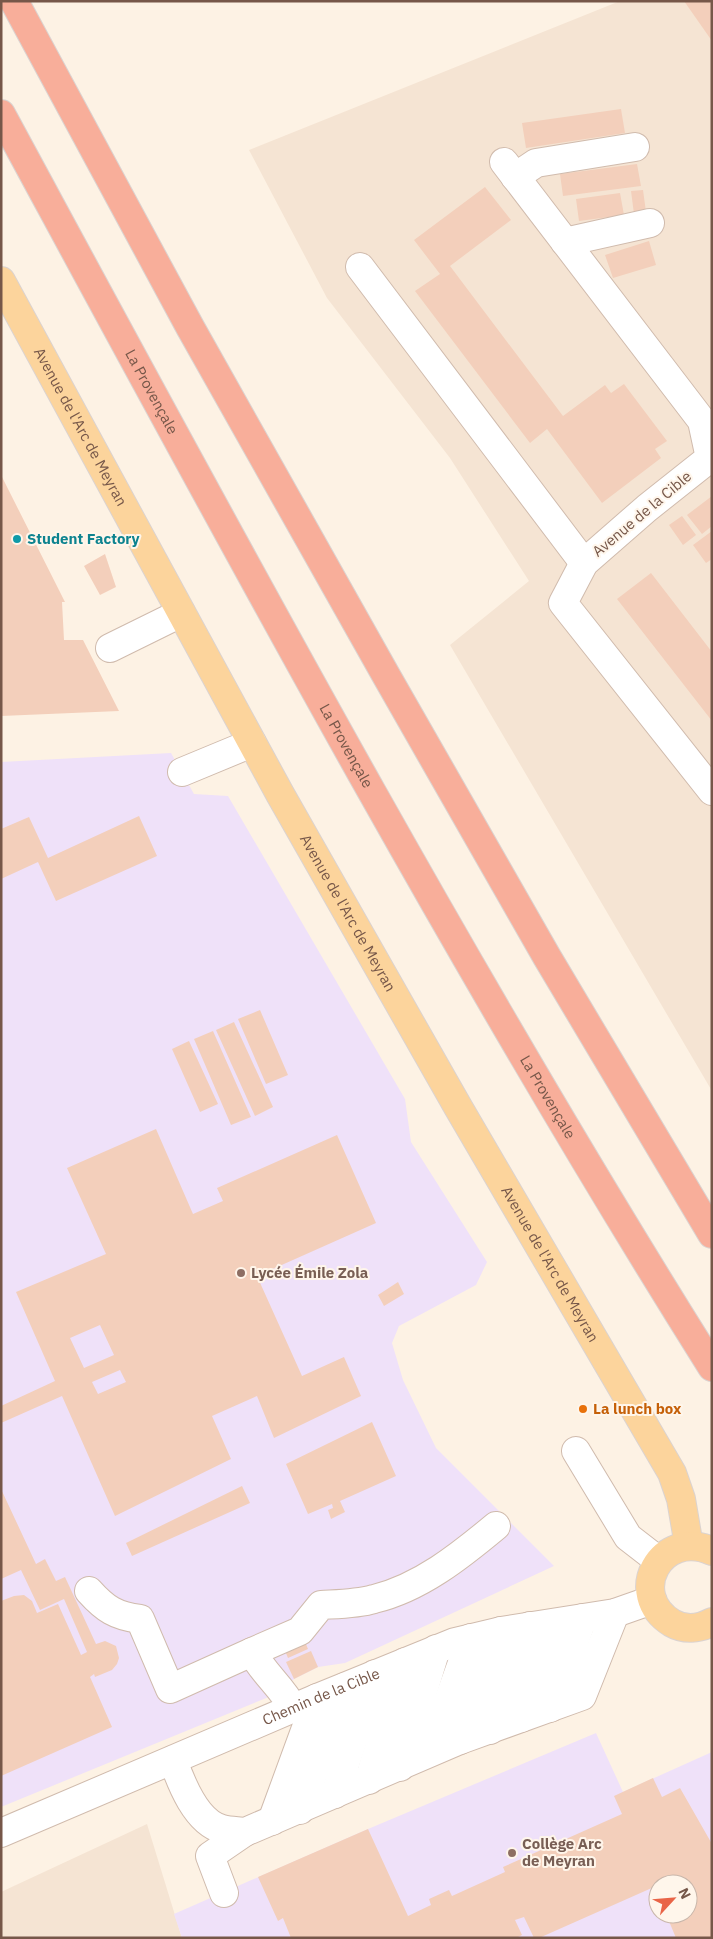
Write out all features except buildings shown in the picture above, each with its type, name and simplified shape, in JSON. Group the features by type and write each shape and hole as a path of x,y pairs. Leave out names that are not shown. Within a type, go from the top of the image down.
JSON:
{"highway":[{"path":"14,1 190,327 386,677 547,958 712,1234"},
{"name":"La Provençale","path":"1,114 328,715 491,1001 639,1252 712,1367"}],"main road":[{"name":"Avenue de l'Arc de Meyran","path":"1,281 252,743 458,1107 672,1473 700,1549"},
{"path":"700,1549 678,1548 668,1552 659,1561 650,1578 650,1589 657,1611 676,1625 687,1628 711,1623"}],"street":[{"name":"Avenue de la Cible","path":"635,147 510,169 702,421 710,458 647,508 584,563 562,603 712,791"},
{"path":"565,242 650,224"},
{"path":"360,267 584,563"},
{"path":"110,648 181,613"},
{"path":"182,772 252,743"},
{"path":"576,1451 628,1537 659,1561"},
{"path":"89,1591 104,1608 127,1617 140,1619 170,1689 300,1631 320,1605 349,1604 375,1599 409,1587 476,1543 496,1526"},
{"name":"Chemin de la Cible","path":"1,1833 436,1649 501,1631 615,1613 652,1600"},
{"path":"224,1893 210,1856 245,1832 400,1767 430,1752 582,1696 615,1613"},
{"path":"550,1708 583,1618"},
{"path":"522,1718 542,1624"},
{"path":"490,1730 542,1624"},
{"path":"460,1740 501,1631"},
{"path":"430,1752 471,1638"},
{"path":"400,1767 436,1649"},
{"path":"252,1652 258,1663 288,1698 305,1703 272,1821"},
{"path":"369,1780 405,1662"},
{"path":"335,1794 374,1674"},
{"path":"300,1810 345,1687"},
{"path":"173,1760 180,1780 201,1816 220,1829 245,1832"}],"shaded area":[{"path":"620,1 712,1 712,1091 450,645 529,581 450,458 327,298 249,150"},
{"name":"Lycée Émile Zola","path":"171,753 194,794 228,796 405,1099 411,1142 487,1262 476,1285 399,1326 392,1343 403,1380 436,1448 554,1566 345,1663 318,1667 294,1679 276,1694 1,1807 1,762"},
{"name":"Collège Arc de Meyran","path":"596,1733 623,1792 712,1752 712,1938 182,1938 174,1914 368,1829"},
{"path":"147,1824 182,1938 1,1938 1,1892"}],"place":[{"name":"Student Factory","path":"17,539"},
{"name":"Lycée Émile Zola","path":"241,1273"},
{"name":"La lunch box","path":"583,1409"},
{"name":"Collège Arc de Meyran","path":"512,1853"}]}
